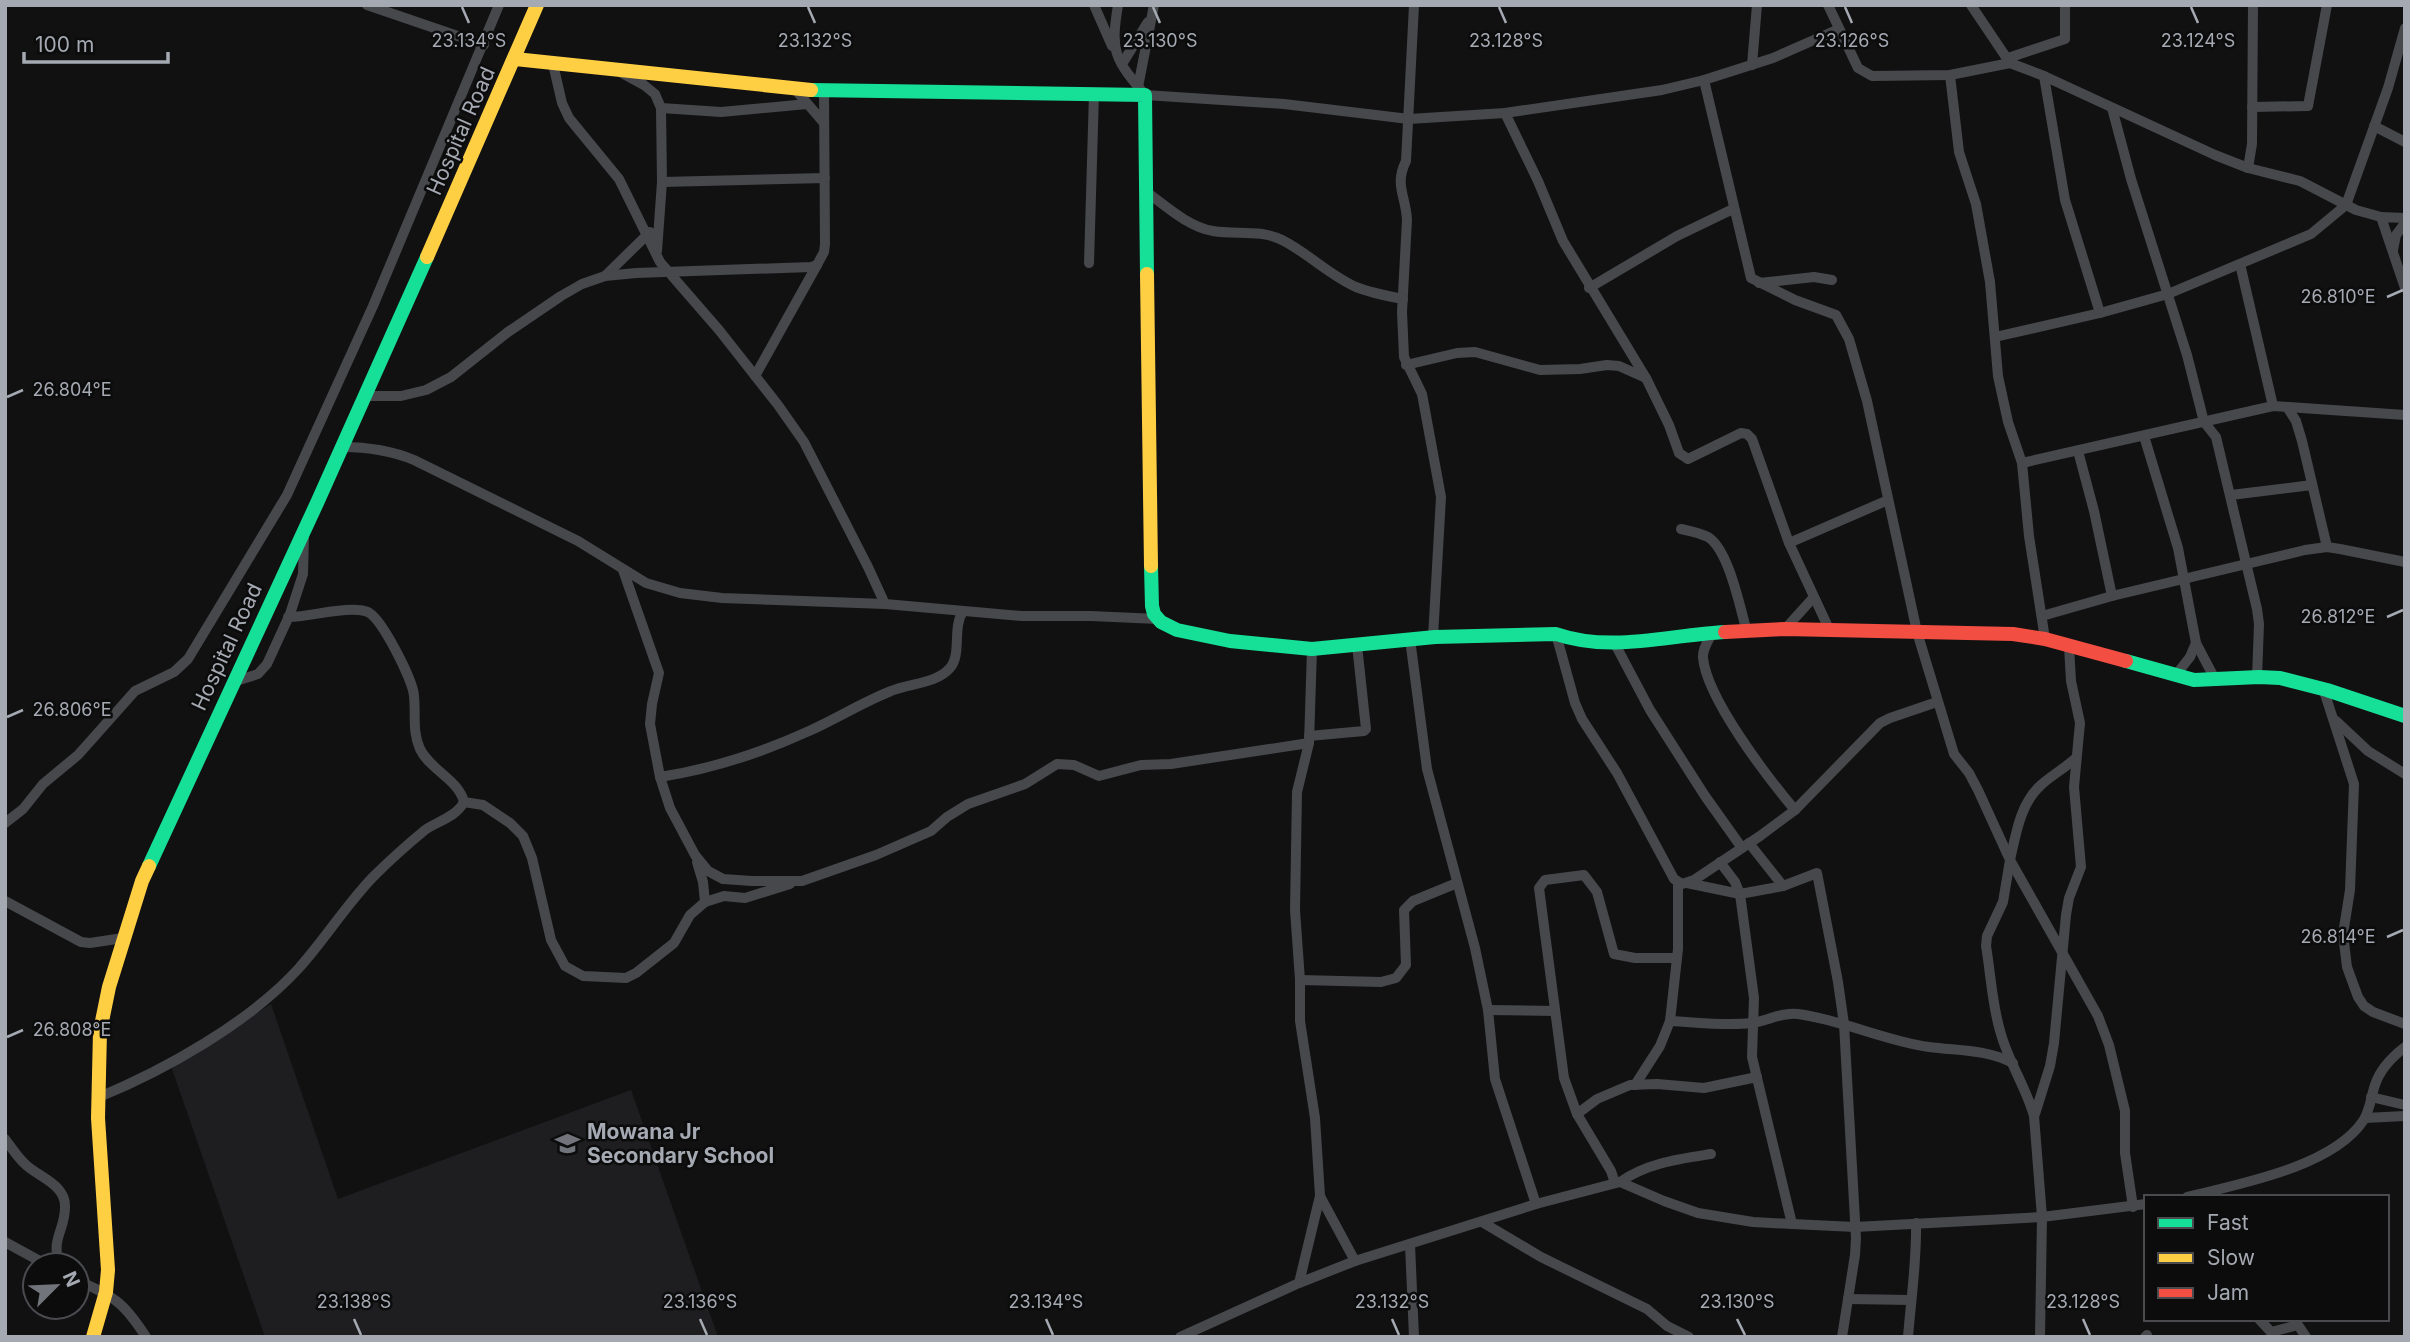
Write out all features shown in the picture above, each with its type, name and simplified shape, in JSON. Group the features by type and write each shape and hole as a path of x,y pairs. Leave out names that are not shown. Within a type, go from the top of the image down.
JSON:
{"street":[{"path":"367,5 484,45"},
{"path":"5,823 23,809 43,784 78,755 135,691 174,673 188,659 287,495 373,306 499,5"},
{"name":"Hospital Road","path":"93,1337 106,1292 108,1258 97,1098 100,1031 109,987 142,881 365,396 537,5"},
{"path":"1094,5 1128,77 1142,91"},
{"path":"1116,53 1114,35 1118,5"},
{"path":"1154,5 1142,91 1148,193 1152,606 1158,619 1168,627 1199,636 1312,649 1433,637 1556,634 1573,640 1615,644 1785,629 2013,634 2045,639 2175,676 2216,681 2280,678 2405,716"},
{"path":"1414,5 1406,161 1399,183 1406,205 1407,220 1402,340 1406,365 1422,394 1441,497 1433,637"},
{"path":"1752,65 1758,5"},
{"path":"1828,5 1858,68 1872,76 1950,75 2009,61 2065,40 2065,5"},
{"path":"1971,5 2009,61 2248,168 2300,181 2346,205 2381,217 2405,220 2396,235 2392,252"},
{"path":"2248,168 2252,144 2253,5"},
{"path":"2252,107 2308,106 2327,5"},
{"path":"1122,65 1150,19"},
{"path":"1995,337 2168,294 2311,234 2346,205 2388,88 2405,27"},
{"path":"515,59 618,72 824,91 1142,91 1409,119 1504,113 1662,90 1752,65 1839,29"},
{"path":"553,64 559,94 569,118 619,179 660,262 755,376 804,442 885,604"},
{"path":"618,72 644,85 654,94 661,108 663,182 657,254"},
{"path":"1950,75 1959,152 1976,204 1990,282 1998,376 2008,422 2022,463 2029,536 2045,639"},
{"path":"2043,76 2065,200 2099,313"},
{"path":"1704,80 1751,278 1757,283 1836,314 1849,339 1867,401 1917,632 1954,754 1969,773 2010,860 2098,1016 2109,1045 2124,1111 2125,1153 2133,1207"},
{"path":"794,88 824,123"},
{"path":"755,376 824,252 824,91"},
{"path":"1089,263 1094,93"},
{"path":"661,108 721,112 807,104"},
{"path":"2112,108 2204,422 2216,437 2231,495 2259,624 2257,677"},
{"path":"1504,113 1538,181 1563,241 1589,288 1646,378 1682,457 1688,459 1741,433 1752,439 1789,543 1830,631"},
{"path":"2374,126 2405,142"},
{"path":"663,182 825,178"},
{"path":"1148,193 1192,224 1210,231 1254,232 1280,239 1354,286 1403,299"},
{"path":"1589,288 1677,236 1733,209"},
{"path":"2381,217 2405,288"},
{"path":"605,276 658,225"},
{"path":"2240,264 2273,406"},
{"path":"365,396 401,396 426,390 470,364 509,332 561,296 582,284 605,276 817,265"},
{"path":"1757,283 1814,277 1832,280"},
{"path":"1406,365 1457,353 1475,352 1540,370 1606,365 1619,366 1646,378"},
{"path":"1619,366 1629,352"},
{"path":"2022,463 2273,406 2405,415"},
{"path":"2287,407 2296,421 2328,547"},
{"path":"2144,436 2172,527 2196,643 2216,681"},
{"path":"342,447 373,448 395,452 414,460 578,541 646,583 680,593 722,598 885,604 1022,616 1158,619"},
{"path":"2078,451 2112,596"},
{"path":"2231,495 2312,485"},
{"path":"1789,543 1888,500"},
{"path":"1681,529 1706,536 1720,551 1747,632"},
{"path":"233,682 258,674 267,664 303,574 304,531"},
{"path":"2042,617 2112,596 2328,547 2405,562"},
{"path":"623,570 659,673 650,724 660,777 670,808 695,855 708,872 723,879 802,881"},
{"path":"1785,629 1813,598"},
{"path":"288,617 356,610 369,612 384,632 410,679 414,695 413,722 420,749 430,765 459,792 464,802"},
{"path":"660,777 704,770 764,749 807,732 892,690 935,678 950,668 954,660 956,626 962,611"},
{"path":"1556,634 1582,719 1617,772 1668,870 1682,883 1740,894 1783,887 1817,873 1844,1024 1855,1227 1855,1255 1842,1337"},
{"path":"1712,634 1702,658 1720,703 1757,762 1795,810"},
{"path":"1410,639 1427,769 1489,1010 1496,1079 1536,1204"},
{"path":"2175,676 2196,643"},
{"path":"1615,644 1650,710 1713,808 1783,887"},
{"path":"464,802 483,805 510,823 523,836 532,858 551,940 565,966 576,974 626,978 674,943 690,915 705,902 724,895 745,898 876,855 931,831 968,804 1025,784 1057,764 1074,765 1099,776 1141,765 1171,764 1366,729 1357,645"},
{"path":"2034,1116 2050,1066 2069,898 2081,867 2074,787 2080,723 2071,681 2069,646"},
{"path":"1299,1283 1320,1196 1315,1118 1300,1021 1294,847 1297,792 1309,740 1312,649"},
{"path":"2324,691 2354,784 2350,890 2343,934 2347,967 2364,1006 2405,1024"},
{"path":"1682,883 1720,862 1795,810 1880,723 1937,702"},
{"path":"2333,718 2368,751 2405,774"},
{"path":"2040,1337 2042,1217 2034,1116 1995,1014 1986,946 1987,936 2004,902 2016,829 2030,797 2041,784 2076,758"},
{"path":"97,1098 144,1079 268,998 299,968 373,876 425,830 459,810 464,802"},
{"path":"695,855 703,882 705,902"},
{"path":"1720,862 1735,882 1740,894 1753,988 1752,1057 1791,1224"},
{"path":"1677,958 1635,958 1614,954 1603,908 1584,875 1545,880 1539,887 1564,1078 1577,1114 1618,1183 1698,1213 1743,1221 1855,1227 2042,1217 2144,1204"},
{"path":"1300,980 1381,982 1396,978 1406,965 1404,910 1413,901 1457,883"},
{"path":"1635,1085 1660,1046 1670,1021 1682,883"},
{"path":"5,901 81,942 123,938"},
{"path":"1489,1010 1555,1012"},
{"path":"1670,1021 1754,1023 1788,1014 1844,1024 1920,1045 1989,1053 2013,1063"},
{"path":"2194,1195 2286,1170 2340,1143 2352,1134 2365,1118 2375,1083 2386,1064 2405,1047"},
{"path":"1577,1114 1612,1091 1635,1085 1704,1088 1757,1077"},
{"path":"2371,1097 2405,1105"},
{"path":"2365,1118 2405,1116"},
{"path":"5,1139 28,1167 46,1178 66,1203 56,1251"},
{"path":"1180,1337 1299,1283 1355,1261 1536,1204 1618,1183 1637,1171 1711,1154"},
{"path":"1320,1196 1355,1261"},
{"path":"1482,1222 1541,1257 1647,1309 1667,1326 1689,1337"},
{"path":"1908,1337 1916,1223"},
{"path":"5,1242 21,1251"},
{"path":"1410,1244 1414,1337"},
{"path":"91,1286 106,1292 127,1309 146,1337"},
{"path":"1848,1299 1910,1300"},
{"path":"2261,1321 2271,1332 2298,1325 2306,1337"}],"shaded area":[{"name":"Mowana Jr Secondary School","path":"271,1004 338,1199 631,1090 718,1337 265,1337 171,1066"}],"traffic: fast":[{"path":"811,90 1145,95 1147,274"},
{"path":"149,866 427,257"},
{"path":"1151,566 1152,606 1154,614 1161,622 1177,630 1230,641 1312,649 1435,637 1556,634 1619,643 1725,632"},
{"path":"2126,661 2194,680 2280,678 2327,690 2405,716"}],"traffic: slow":[{"path":"427,257 537,5"},
{"path":"515,59 811,90"},
{"path":"1147,274 1151,566"},
{"path":"93,1337 106,1292 108,1270 98,1118 100,1031 109,987 149,866"}],"traffic: jam":[{"path":"1725,632 1785,629 2013,634 2045,639 2126,661"}],"place":[{"name":"Mowana Jr Secondary School","path":"567,1144"}]}
